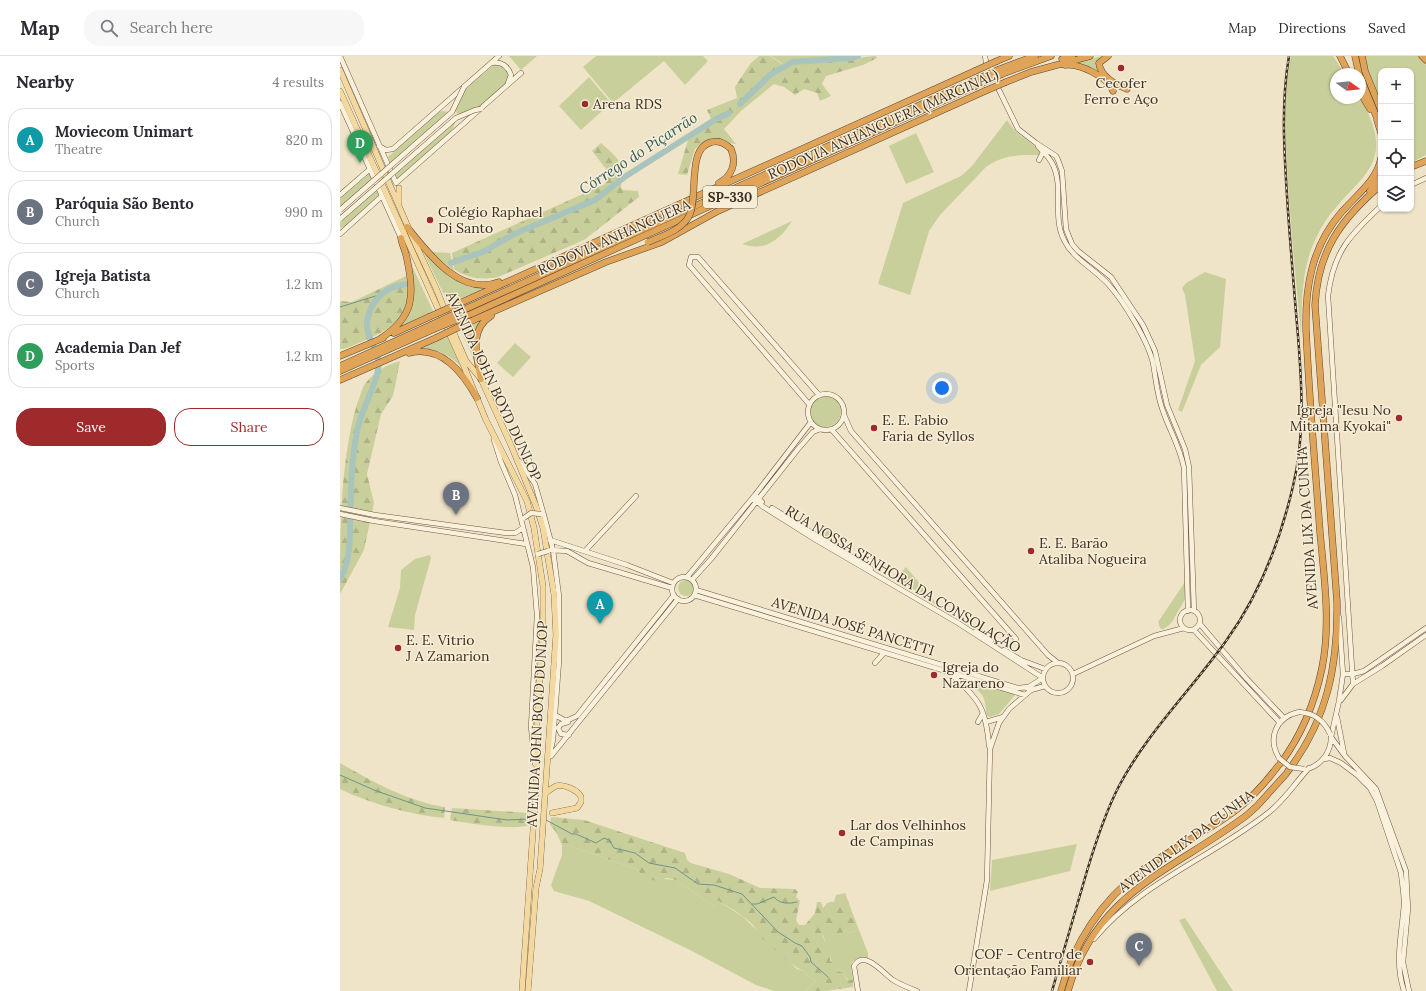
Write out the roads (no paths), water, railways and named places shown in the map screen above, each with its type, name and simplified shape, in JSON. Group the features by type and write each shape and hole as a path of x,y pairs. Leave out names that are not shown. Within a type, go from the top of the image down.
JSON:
{"highway":[{"name":"RODOVIA ANHANGUERA (MARGINAL)","path":"343,355 1009,56"},
{"name":"RODOVIA ANHANGUERA","path":"433,327 471,314 989,80 1001,72 1035,56"},
{"name":"RODOVIA ANHANGUERA","path":"340,371 350,364 433,327 461,311 980,78 1051,56"},
{"path":"1031,72 1072,56"},
{"name":"RODOVIA ANHANGUERA (MARGINAL)","path":"340,380 606,262 662,242 718,211 985,91 1031,72 1090,56"},
{"path":"1108,56 1099,63 1100,69 1111,80 1127,89"},
{"path":"1335,56 1345,68"},
{"path":"1340,56 1343,65"},
{"path":"1355,56 1358,68"},
{"path":"1362,56 1365,71 1379,104"},
{"path":"1422,56 1426,60"},
{"path":"1049,67 1070,65 1083,67 1109,84 1113,91"},
{"path":"1366,91 1378,122"},
{"path":"1366,102 1378,122"},
{"path":"606,262 679,227 689,217 695,192 695,161 700,148 710,142 720,142 731,149 734,161 729,175 721,182 697,196"},
{"path":"1414,166 1426,161"},
{"name":"AVENIDA LIX DA CUNHA","path":"1061,991 1079,944 1098,914 1120,890 1151,863 1234,812 1252,796 1291,748 1306,718 1318,684 1325,648 1325,620 1305,304 1313,263 1327,232 1339,214 1373,177 1378,165"},
{"path":"1363,200 1378,180"},
{"name":"AVENIDA LIX DA CUNHA","path":"1070,991 1074,970 1085,947 1096,930 1112,911 1156,874 1247,815 1263,800 1287,772 1308,742 1328,694 1333,673 1336,644 1337,602 1315,305 1316,290 1319,273 1328,246 1341,225 1363,200 1378,188"},
{"path":"407,226 439,263 453,275 466,282 489,284 532,269"},
{"path":"378,340 401,323 407,315 411,303 411,281 401,238"},
{"path":"481,380 475,347 477,333 485,320 504,308"},
{"path":"396,356 422,351 445,359 456,366 465,377 477,398"},
{"name":"RODOVIA ANHANGUERA","path":"340,366 350,364"},
{"path":"1074,970 1093,940"}],"main road":[{"name":"AVENIDA JOHN BOYD DUNLOP","path":"340,70 399,208 436,288 466,361 481,380 510,443 536,506 544,534 554,594 555,656 546,765 540,869 536,888 528,991"},
{"name":"AVENIDA JOHN BOYD DUNLOP","path":"340,91 477,398 527,501 540,557 544,607 537,773 522,991"},
{"path":"398,186 399,208"},
{"path":"401,238 416,262"},
{"path":"545,794 553,788 560,786 574,790 581,797 581,802 577,808 552,813"}],"street":[{"path":"340,56 398,186 521,74"},
{"path":"379,146 384,150 393,149 499,56"},
{"path":"985,56 986,62"},
{"path":"489,65 498,62 509,70 510,80 505,88"},
{"path":"340,210 452,112 464,87"},
{"path":"999,90 1013,123 1025,136 1054,155 1059,161 1062,171 1064,216 1069,239 1078,251 1111,277 1143,325 1155,351 1167,405 1185,448 1189,467 1194,611"},
{"path":"340,103 401,238"},
{"path":"340,219 456,118 481,109"},
{"path":"1036,143 1053,164 1056,176 1058,218 1063,239 1076,256 1109,285 1136,326 1150,354 1156,387 1178,445 1184,468 1188,611"},
{"path":"1039,160 1043,152"},
{"path":"1048,158 1054,155"},
{"path":"1053,164 1059,161"},
{"path":"340,195 370,169"},
{"path":"1414,184 1426,178"},
{"path":"340,234 382,196"},
{"path":"1353,684 1328,296 1332,270 1341,250 1378,209"},
{"path":"809,404 716,299 688,264 690,259 694,256 698,257 819,395"},
{"path":"820,429 811,422 808,414 809,404 819,395 829,394 837,397 843,404 844,414 851,431 887,474 1048,655 1058,663 1067,666 1072,674 1072,683 1066,691 1056,693 1048,690 1045,686 1043,678 1045,669 1051,664 1058,663"},
{"path":"689,579 696,590 694,595 687,600 678,599 674,595 673,586 679,578 689,579 711,559 813,432 820,429 831,429 840,424 844,414"},
{"path":"1169,424 1173,420"},
{"path":"689,579 811,422"},
{"path":"1172,431 1177,428"},
{"path":"831,429 1016,639"},
{"path":"493,433 496,449 515,494 523,528"},
{"path":"510,443 519,461 535,484"},
{"path":"528,460 553,550 559,596 559,661 553,740 549,759"},
{"path":"585,551 636,496"},
{"name":"RUA NOSSA SENHORA DA CONSOLAÇÃO","path":"754,496 758,501 889,584 958,623 1043,678"},
{"name":"RUA NOSSA SENHORA DA CONSOLAÇÃO","path":"758,501 1005,651 1021,660 1045,669"},
{"path":"342,508 359,512 506,534 515,533 523,528"},
{"path":"523,528 524,518 531,512 541,514 545,519"},
{"path":"342,514 374,521 527,546 533,553 538,554 553,550 567,551 588,563 673,586"},
{"name":"AVENIDA JOHN BOYD DUNLOP","path":"523,528 533,567 537,603 536,670 531,727 537,773"},
{"path":"550,540 627,565 673,586"},
{"name":"AVENIDA JOSÉ PANCETTI","path":"696,590 1018,688 1028,687"},
{"path":"569,735 561,734 558,728 561,724 577,716 674,595"},
{"name":"AVENIDA JOSÉ PANCETTI","path":"694,595 1023,695"},
{"path":"546,765 549,759 678,599"},
{"path":"1070,991 1082,961 1093,940 1109,921 1131,902 1224,844 1269,812 1306,769 1324,758 1329,749 1330,736 1339,701 1343,674 1343,650 1337,602"},
{"path":"1168,631 1180,620 1182,615 1188,611 1194,611 1200,616 1200,624 1246,678 1284,718"},
{"path":"1180,620 1184,628"},
{"path":"1072,674 1168,631 1184,628 1194,630 1200,624"},
{"path":"1339,701 1353,684 1382,666 1426,628"},
{"path":"1194,630 1280,723"},
{"path":"1343,674 1353,674 1364,671 1412,641 1426,635"},
{"path":"875,663 884,653"},
{"path":"950,673 973,694 980,704 984,713 990,749 987,880 969,991"},
{"path":"1023,695 1028,687 1043,678"},
{"path":"990,749 996,729 1014,703 1031,690 1045,686"},
{"path":"1306,769 1290,767 1279,763 1274,747 1273,738 1280,723 1284,718 1299,712 1310,714 1320,720 1345,756 1376,789 1406,871 1408,909 1403,962 1409,991"},
{"path":"1336,712 1345,756"},
{"path":"978,722 984,713"},
{"path":"555,715 560,719 569,721"},
{"path":"986,722 1003,717"},
{"path":"1324,758 1335,760 1350,768 1365,782 1377,801 1401,873 1403,885 1404,905 1398,956 1404,991"},
{"path":"858,991 853,970 855,963 859,961 874,962 893,980 917,991"}],"waterway":[{"name":"Córrego do Piçarrão","path":"740,104 770,75 792,62 850,58 858,56"},
{"name":"Córrego do Piçarrão","path":"451,263 485,251 514,234 595,200 626,176 716,119 729,113"},
{"name":"Córrego do Piçarrão","path":"340,579 346,566 349,552 352,475 358,427 379,365 377,355 369,337 367,320 371,308 384,292 391,288 406,284"},
{"path":"340,307 379,295"},
{"path":"340,775 374,790 425,808 507,820 531,819"},
{"path":"546,820 572,834 576,834 596,843 604,838 609,840 614,848 635,853 649,863 675,868 698,884 714,885 742,894 778,932 802,946 810,957 811,962 828,977"},
{"path":"752,904 757,904 774,897 784,903 797,902"}],"railway":[{"path":"1052,991 1094,849 1114,796 1130,767 1143,748 1213,659 1249,605 1259,586 1275,547 1288,507 1297,468 1302,411 1284,143 1285,91 1289,56"}],"place":[{"name":"Cecofer Ferro e Aço","path":"1121,68"},
{"name":"Arena RDS","path":"585,104"},
{"name":"Academia Dan Jef","path":"360,163"},
{"name":"Colégio Raphael Di Santo","path":"430,220"},
{"name":"Igreja \"Iesu No Mitama Kyokai\"","path":"1399,418"},
{"name":"E. E. Fabio Faria de Syllos","path":"874,428"},
{"name":"Paróquia São Bento","path":"456,515"},
{"name":"E. E. Barão Ataliba Nogueira","path":"1031,551"},
{"name":"Moviecom Unimart","path":"600,624"},
{"name":"E. E. Vitrio J A Zamarion","path":"398,648"},
{"name":"Igreja do Nazareno","path":"934,675"},
{"name":"Lar dos Velhinhos de Campinas","path":"842,833"},
{"name":"COF - Centro de Orientação Familiar","path":"1090,962"},
{"name":"Igreja Batista","path":"1139,966"}]}
